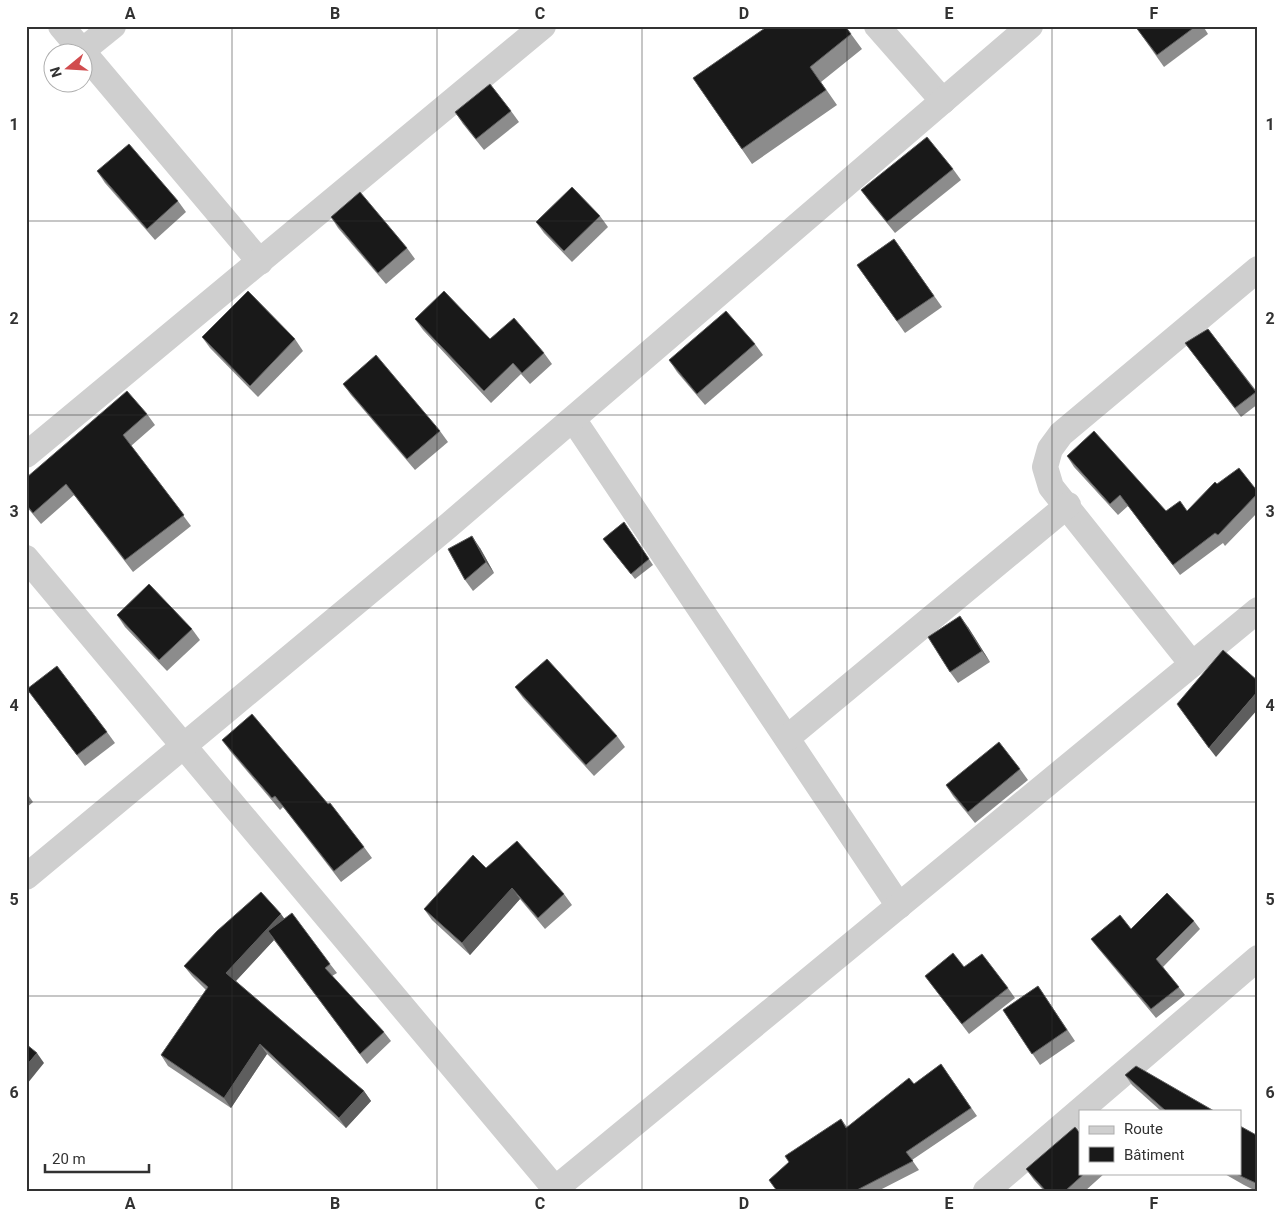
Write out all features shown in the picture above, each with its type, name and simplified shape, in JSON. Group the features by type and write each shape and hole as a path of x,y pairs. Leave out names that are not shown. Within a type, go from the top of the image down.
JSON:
{"street":[{"path":"60,26 74,42"},
{"path":"92,43 113,26"},
{"path":"26,455 543,26"},
{"path":"877,26 943,101"},
{"path":"26,877 448,526 1030,26"},
{"path":"92,63 260,262"},
{"path":"1192,664 1068,505 1051,487 1045,468 1050,449 1061,434 1258,269"},
{"path":"573,419 899,906"},
{"path":"787,738 1068,505"},
{"path":"26,558 556,1190 1258,610"},
{"path":"1081,1110 1258,958"},
{"path":"986,1191 1079,1111"}],"building":[{"path":"768,26 845,26 851,34 810,67 826,90 742,149 693,78"},
{"path":"1135,26 1196,26 1157,55"},
{"path":"490,84 511,111 476,139 455,112"},
{"path":"927,137 953,169 887,222 861,190"},
{"path":"129,144 178,201 147,229 97,171"},
{"path":"572,187 600,216 564,251 536,222"},
{"path":"360,192 407,248 378,273 331,217"},
{"path":"894,239 934,296 897,321 857,265"},
{"path":"248,291 295,339 250,386 202,337"},
{"path":"444,291 490,339 514,318 544,353 522,373 513,363 484,391 415,319"},
{"path":"726,311 755,344 697,394 669,360"},
{"path":"1208,329 1256,392 1235,408 1185,343"},
{"path":"376,355 440,431 407,459 343,384"},
{"path":"127,391 147,414 123,435 184,515 125,560 66,484 33,513 26,504 26,478"},
{"path":"1094,431 1166,511 1180,501 1187,511 1215,482 1217,484 1239,468 1258,493 1218,535 1215,533 1173,565 1120,495 1110,504 1067,456"},
{"path":"624,522 649,559 631,574 603,539"},
{"path":"472,536 486,562 465,580 448,549"},
{"path":"149,584 192,629 159,660 117,615"},
{"path":"960,616 982,651 950,672 928,637"},
{"path":"1223,650 1258,681 1258,691 1209,748 1177,704"},
{"path":"547,659 617,736 586,765 515,687"},
{"path":"57,666 107,732 77,755 27,689"},
{"path":"252,714 328,804 330,803 364,847 334,871 275,796 272,798 222,740"},
{"path":"999,742 1020,769 968,812 946,785"},
{"path":"517,841 564,894 538,918 512,888 462,943 424,909 473,855 486,868"},
{"path":"261,892 281,914 226,973 364,1091 339,1118 260,1044 224,1098 161,1055 208,987 184,966 217,931"},
{"path":"1167,893 1194,921 1156,959 1179,987 1151,1009 1091,939 1120,915 1131,929"},
{"path":"292,913 330,964 325,968 384,1032 360,1054 268,931"},
{"path":"953,953 964,967 982,954 1008,988 962,1024 925,976"},
{"path":"1038,986 1067,1030 1032,1054 1003,1010"},
{"path":"26,1044 37,1053 26,1066"},
{"path":"941,1064 971,1108 906,1152 913,1161 855,1191 777,1191 769,1180 789,1162 785,1156 841,1119 846,1128 909,1078 914,1084"},
{"path":"1136,1066 1212,1110 1165,1110 1125,1075"},
{"path":"1075,1127 1079,1132 1079,1174 1084,1174 1065,1191 1046,1191 1026,1169"},
{"path":"1242,1127 1258,1136 1258,1184 1236,1174 1242,1174"}]}
